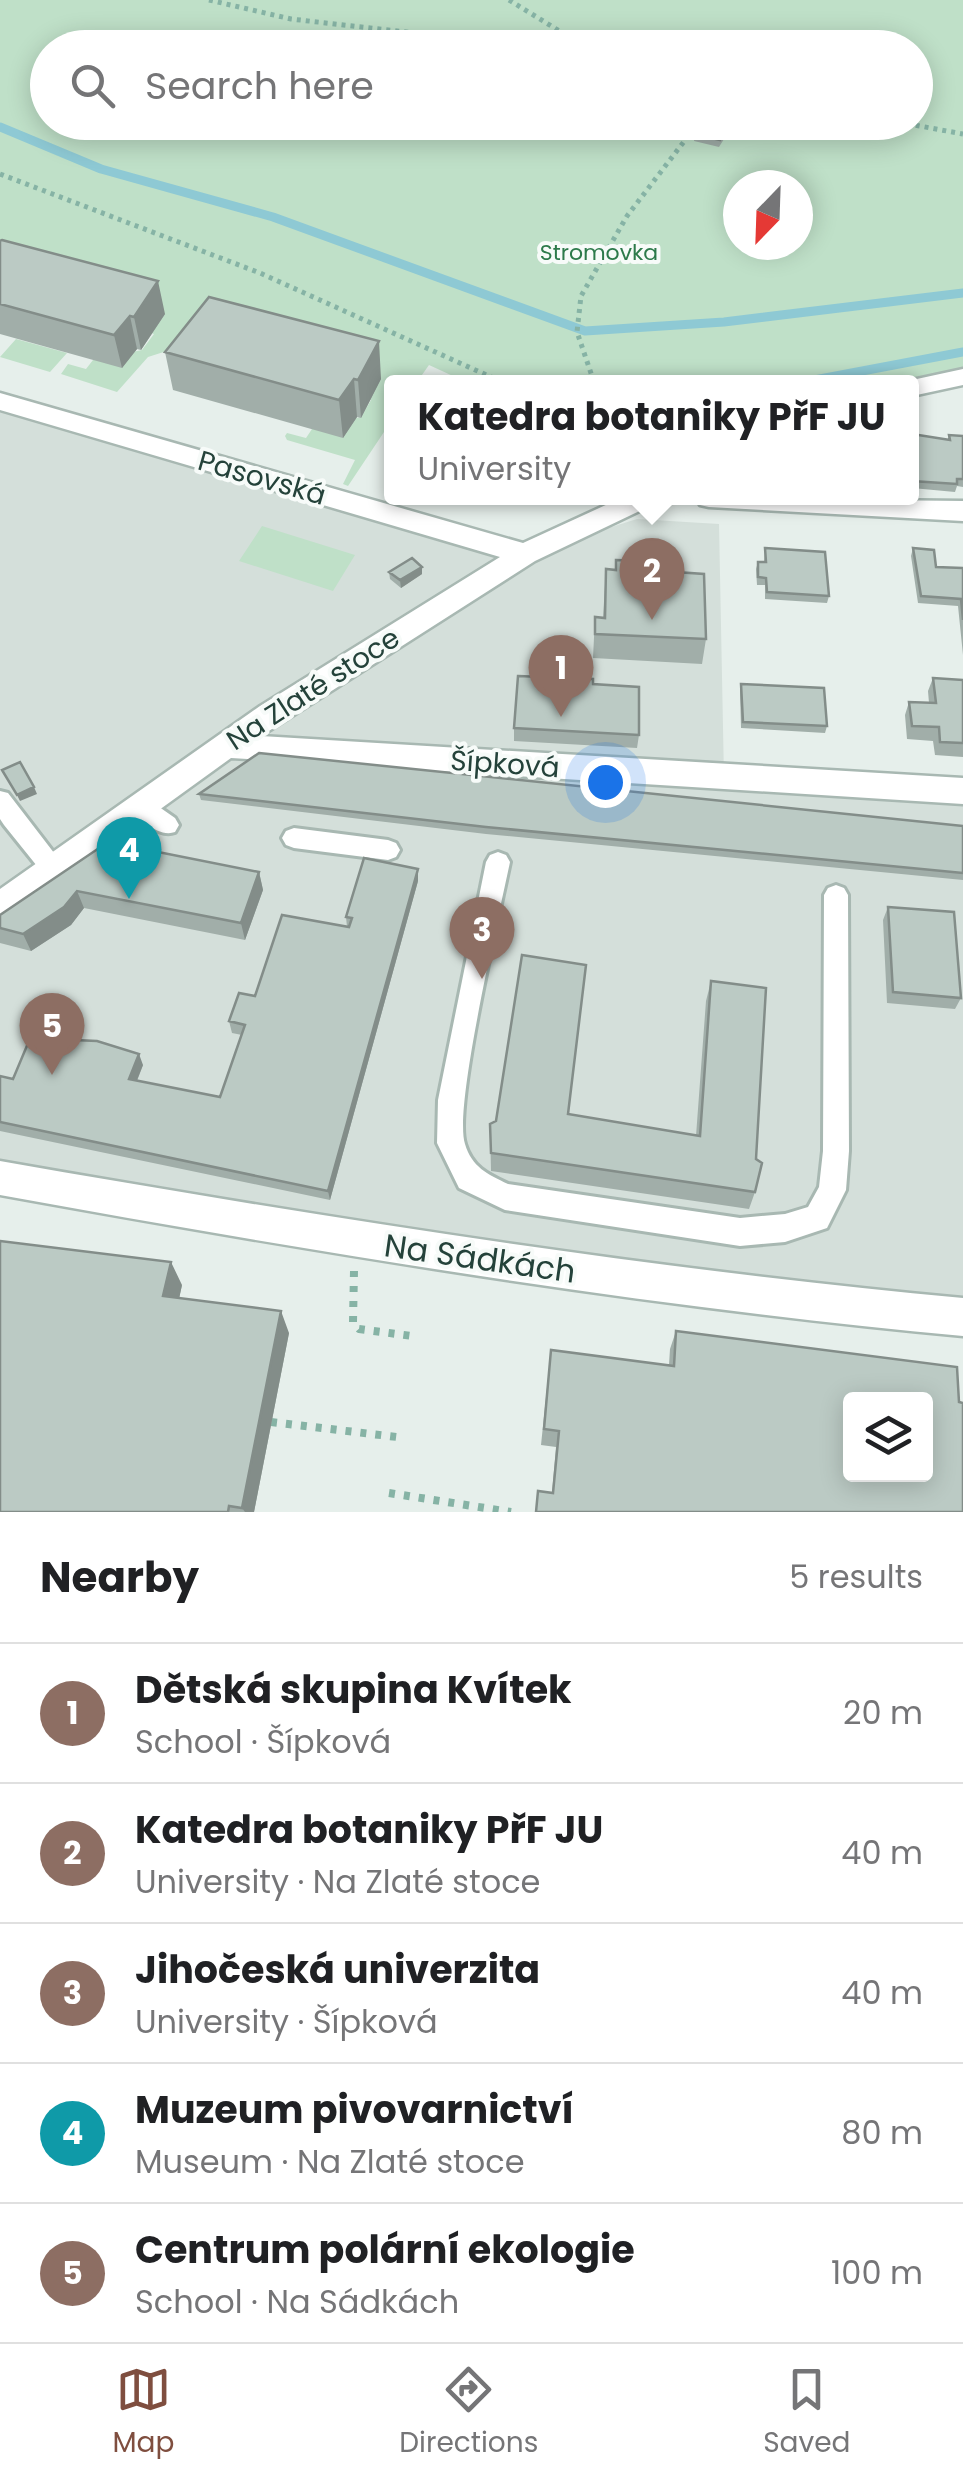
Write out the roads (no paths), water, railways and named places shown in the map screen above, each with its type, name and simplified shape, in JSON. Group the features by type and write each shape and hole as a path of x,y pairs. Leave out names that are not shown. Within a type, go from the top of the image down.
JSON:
{"street":[{"path":"919,386 963,376"},
{"name":"Pasovská","path":"0,402 525,554"},
{"name":"Na Zlaté stoce","path":"0,907 226,746 525,554 628,505"},
{"path":"846,505 963,511"},
{"name":"Šípková","path":"226,746 963,791"},
{"name":"Na Sádkách","path":"0,1178 355,1240 812,1303 963,1317"}],"lane":[{"path":"0,800 20,834 40,850 52,870"},
{"path":"142,806 167,824"},
{"path":"294,838 388,850"},
{"path":"498,862 451,1100 450,1143 468,1179 505,1197 740,1232 785,1228 817,1218 832,1190 836,1150 836,895"}],"waterway":[{"path":"0,127 30,139"},
{"path":"31,140 101,169 273,217 585,331 724,322 963,293"},
{"path":"841,375 963,352"}],"place":[{"name":"Katedra botaniky PřF JU","path":"652,620"},
{"name":"Dětská skupina Kvítek","path":"561,717"},
{"name":"Muzeum pivovarnictví","path":"129,899"},
{"name":"Jihočeská univerzita","path":"482,979"},
{"name":"Centrum polární ekologie","path":"52,1075"}],"park label":[{"name":"Stromovka","path":"599,252"}]}
